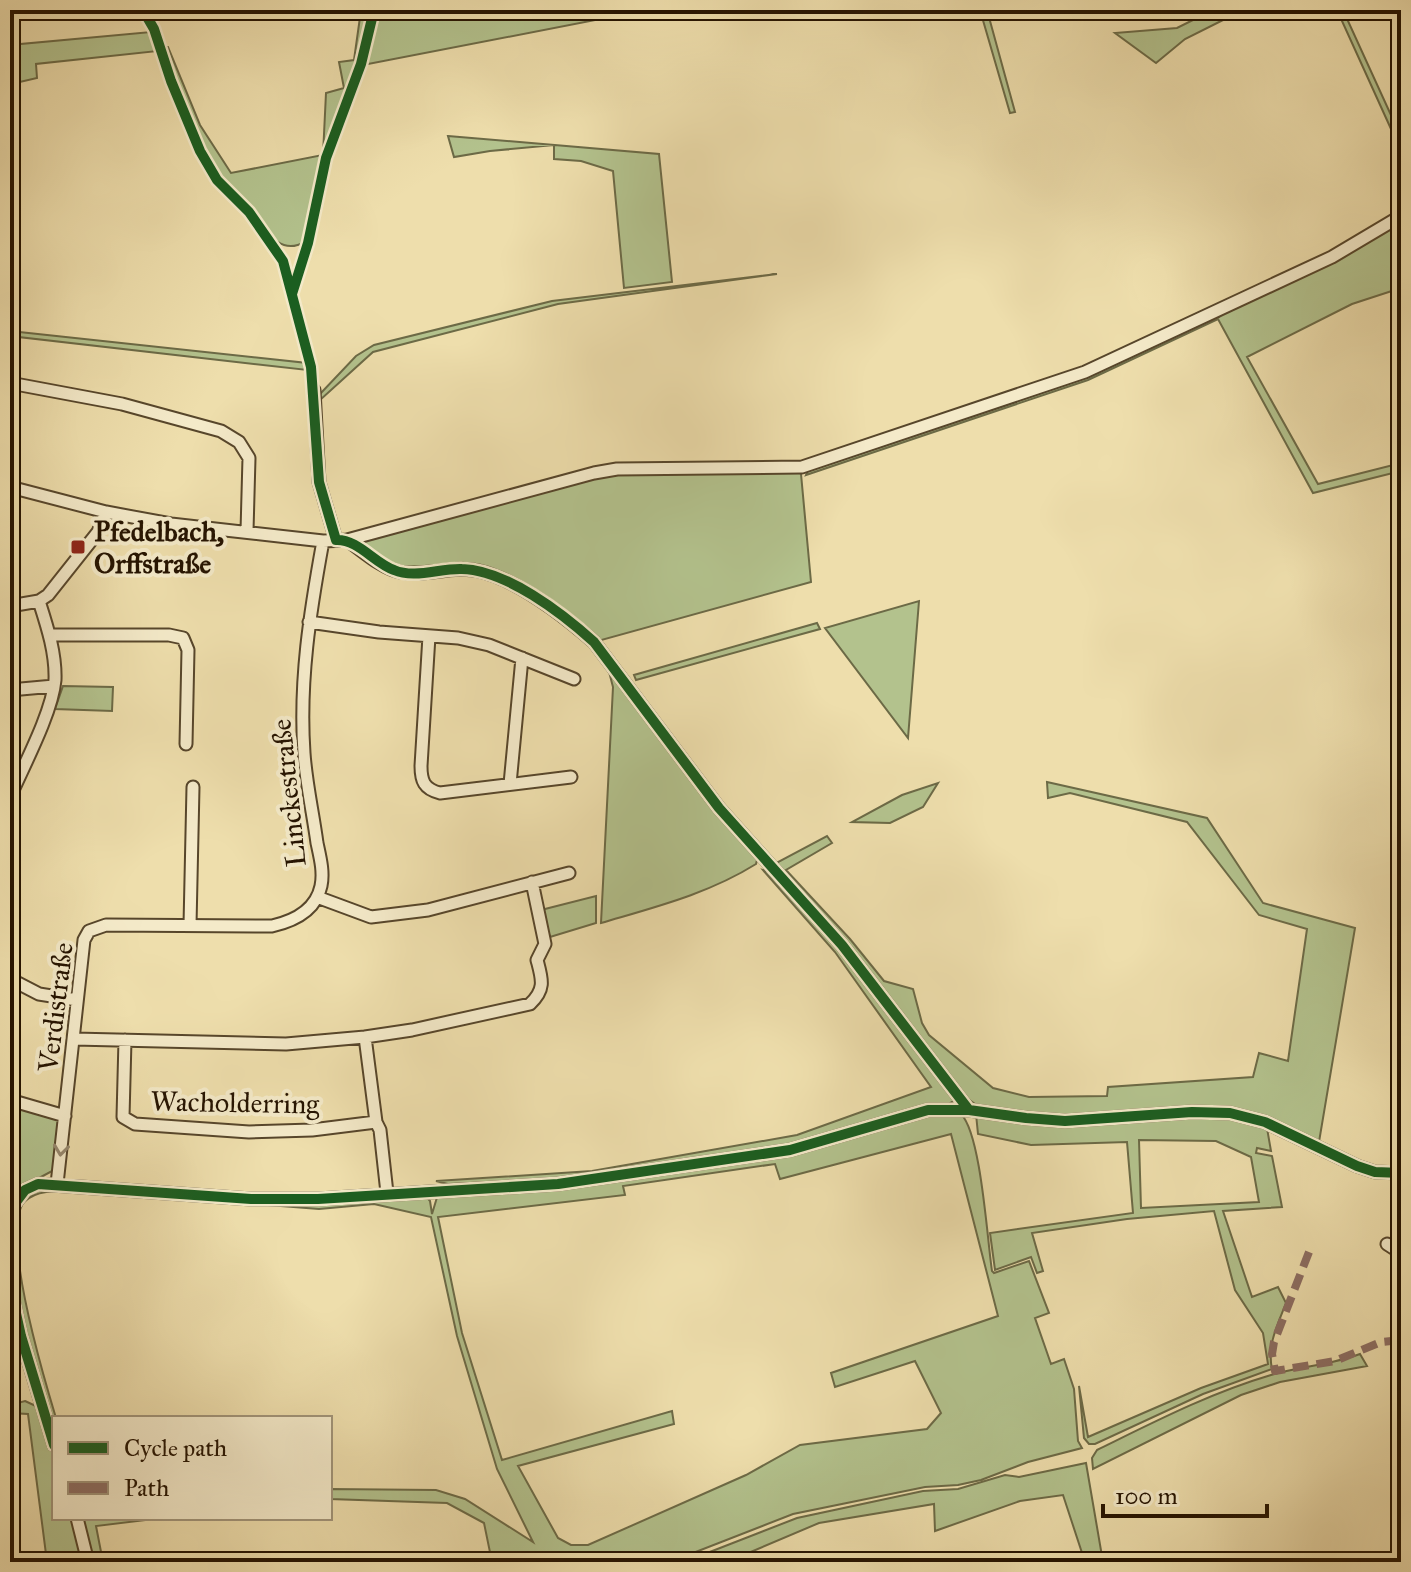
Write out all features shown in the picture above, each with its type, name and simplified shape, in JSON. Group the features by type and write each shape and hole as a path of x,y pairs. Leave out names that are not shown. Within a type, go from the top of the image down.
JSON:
{"street":[{"path":"10,487 106,512 171,524 323,541 341,540 617,469 802,467 1085,372 1332,257 1401,216"},
{"path":"10,383 122,404 221,431 239,442 249,458 247,531"},
{"path":"314,390 319,482 341,540 396,571 413,573 460,569 477,570 499,577 569,620 594,642 719,808 842,945 969,1110"},
{"path":"10,606 39,601 54,588 98,532 106,512"},
{"name":"Linckestraße","path":"89,931 106,925 272,926 300,916 317,897 322,874 304,757 302,717 309,622 323,541"},
{"path":"10,797 54,686 55,666 50,635 39,601"},
{"path":"309,622 489,645 574,679"},
{"path":"50,635 169,635 183,638 188,650 186,744"},
{"path":"429,636 422,782 426,788 440,793 571,777"},
{"path":"510,784 522,658"},
{"path":"10,690 54,686"},
{"path":"190,925 193,787"},
{"path":"317,897 371,917 428,910 569,873"},
{"name":"Wacholderring","path":"74,1039 286,1044 412,1030 530,1004 544,985 537,960 545,944 532,882"},
{"name":"Verdistraße","path":"57,1184 84,940 89,931"},
{"path":"10,979 39,994 77,1000"},
{"path":"365,1037 387,1193"},
{"name":"Wacholderring","path":"125,1040 123,1117 135,1124 249,1132 312,1130 376,1122"},
{"path":"10,1100 65,1116"},
{"path":"10,1210 25,1190 38,1184 251,1199 318,1199 558,1184 790,1150 928,1110 969,1110 1065,1121 1192,1112 1230,1113 1265,1122 1357,1166 1375,1172 1401,1173"},
{"path":"1387,1244 1401,1253"},
{"path":"10,1286 21,1336 52,1438"},
{"path":"78,1520 88,1562"}],"green space":[{"path":"361,10 371,10 368,28 322,162 305,242 287,246 273,238 210,163 186,115 163,47 168,47 200,125 231,173 323,155 326,93 344,88 339,62 354,60"},
{"path":"377,10 620,10 621,15 363,65"},
{"path":"980,10 987,10 1015,112 1010,113"},
{"path":"1213,10 1243,10 1185,39 1156,63 1115,33 1177,28"},
{"path":"1337,10 1343,10 1401,137 1401,151"},
{"path":"151,32 158,51 36,64 37,78 11,84 15,107 10,108 10,45"},
{"path":"448,136 554,145 454,157"},
{"path":"554,145 659,154 672,282 624,288 613,171 581,161 554,159"},
{"path":"1401,220 1401,288 1352,304 1247,357 1318,484 1401,463 1401,471 1313,493 1218,319 1088,380 806,475 809,468 1087,374 1216,316 1218,318"},
{"path":"777,274 558,304 373,352 319,401 320,394 356,356 374,345 552,301"},
{"path":"10,331 307,363 307,370 10,336"},
{"path":"796,469 801,474 811,582 598,641 575,618 500,574 398,566 357,543 617,472"},
{"path":"919,601 908,738 825,628"},
{"path":"817,623 820,629 636,680 634,675"},
{"path":"607,664 757,860 756,864 700,892 601,923 613,687"},
{"path":"63,686 113,687 112,711 55,709"},
{"path":"1047,782 1207,818 1263,903 1355,928 1319,1142 1231,1110 1067,1116 978,1106 968,1099 844,943 778,868 778,862 827,836 832,843 786,870 884,981 913,989 922,1023 929,1035 993,1088 1029,1097 1107,1096 1108,1087 1253,1077 1259,1053 1288,1061 1307,929 1259,915 1187,822 1070,793 1048,798"},
{"path":"938,783 923,807 890,823 852,822 902,795"},
{"path":"763,870 772,872 841,949 953,1094 953,1101 792,1146 557,1179 448,1184 436,1181 592,1171 797,1135 931,1087 835,952"},
{"path":"596,896 596,923 550,937 541,910"},
{"path":"10,1107 61,1118 54,1170 22,1187 10,1201"},
{"path":"961,1114 974,1142 992,1271 994,1273 1029,1261 1049,1313 1035,1318 1051,1364 1064,1359 1074,1389 1078,1441 1082,1448 1028,1462 981,1480 925,1487 793,1514 670,1562 492,1562 484,1523 447,1503 332,1499 332,1489 436,1490 465,1499 533,1542 497,1469 457,1336 431,1217 374,1204 319,1209 255,1204 425,1195 430,1201 432,1214 438,1194 621,1181 790,1155 930,1115","holes":["951,1134 998,1316 831,1373 835,1387 915,1361 941,1413 927,1429 800,1445 746,1475 588,1545 571,1545 558,1538 518,1466 674,1424 672,1411 502,1460 462,1333 438,1217 625,1195 623,1186 775,1164 780,1179"]},
{"path":"976,1114 1023,1122 1228,1118 1267,1128 1271,1151 1257,1148 1256,1153 1272,1156 1282,1207 1223,1211 1252,1297 1278,1287 1286,1303 1272,1344 1272,1369 1203,1394 1095,1444 1089,1444 1084,1438 1079,1386 1088,1437 1201,1388 1268,1364 1263,1333 1235,1290 1214,1211 1127,1219 1032,1233 1043,1271 1037,1273 1031,1257 995,1270 990,1233 1133,1213 1127,1142 1031,1145 978,1134","holes":["1139,1140 1216,1141 1251,1157 1259,1202 1141,1208"]},
{"path":"40,1189 84,1192 37,1194 24,1202 18,1219 20,1274 34,1341 55,1416 52,1416 52,1426 23,1322 12,1260 10,1234 13,1213 32,1193"},
{"path":"1360,1354 1367,1366 1280,1382 1241,1395 1093,1469 1092,1458 1097,1450 1204,1399 1271,1375"},
{"path":"25,1401 38,1407 52,1451 52,1520 74,1520 84,1562 47,1562 28,1414 10,1413 10,1405"},
{"path":"1086,1463 1103,1562 1085,1562 1063,1495 1020,1501 935,1531 934,1504 819,1523 727,1562 684,1562 797,1518 923,1491 958,1489 1005,1475 1019,1477"},
{"path":"82,1520 146,1520 96,1526 103,1562 92,1562"}],"marked path":[{"path":"1309,1252 1274,1342 1272,1354 1275,1371 1335,1361 1381,1342 1401,1340"}],"cycle path":[{"path":"143,10 154,29 171,81 200,151 217,180 249,212 283,261 311,367 319,482 336,540 352,543 387,567 402,572 462,569 497,577 550,606 594,642 719,808 842,945 969,1110"},
{"path":"292,294 308,243 326,158 361,64 374,10"},
{"path":"10,1210 25,1190 38,1184 251,1199 318,1199 558,1184 790,1150 928,1110 969,1110 1065,1121 1192,1112 1230,1113 1265,1122 1357,1166 1375,1172 1401,1173"},
{"path":"10,1286 21,1336 52,1438"}],"place":[{"name":"Pfedelbach, Orffstraße","path":"78,547"}]}
